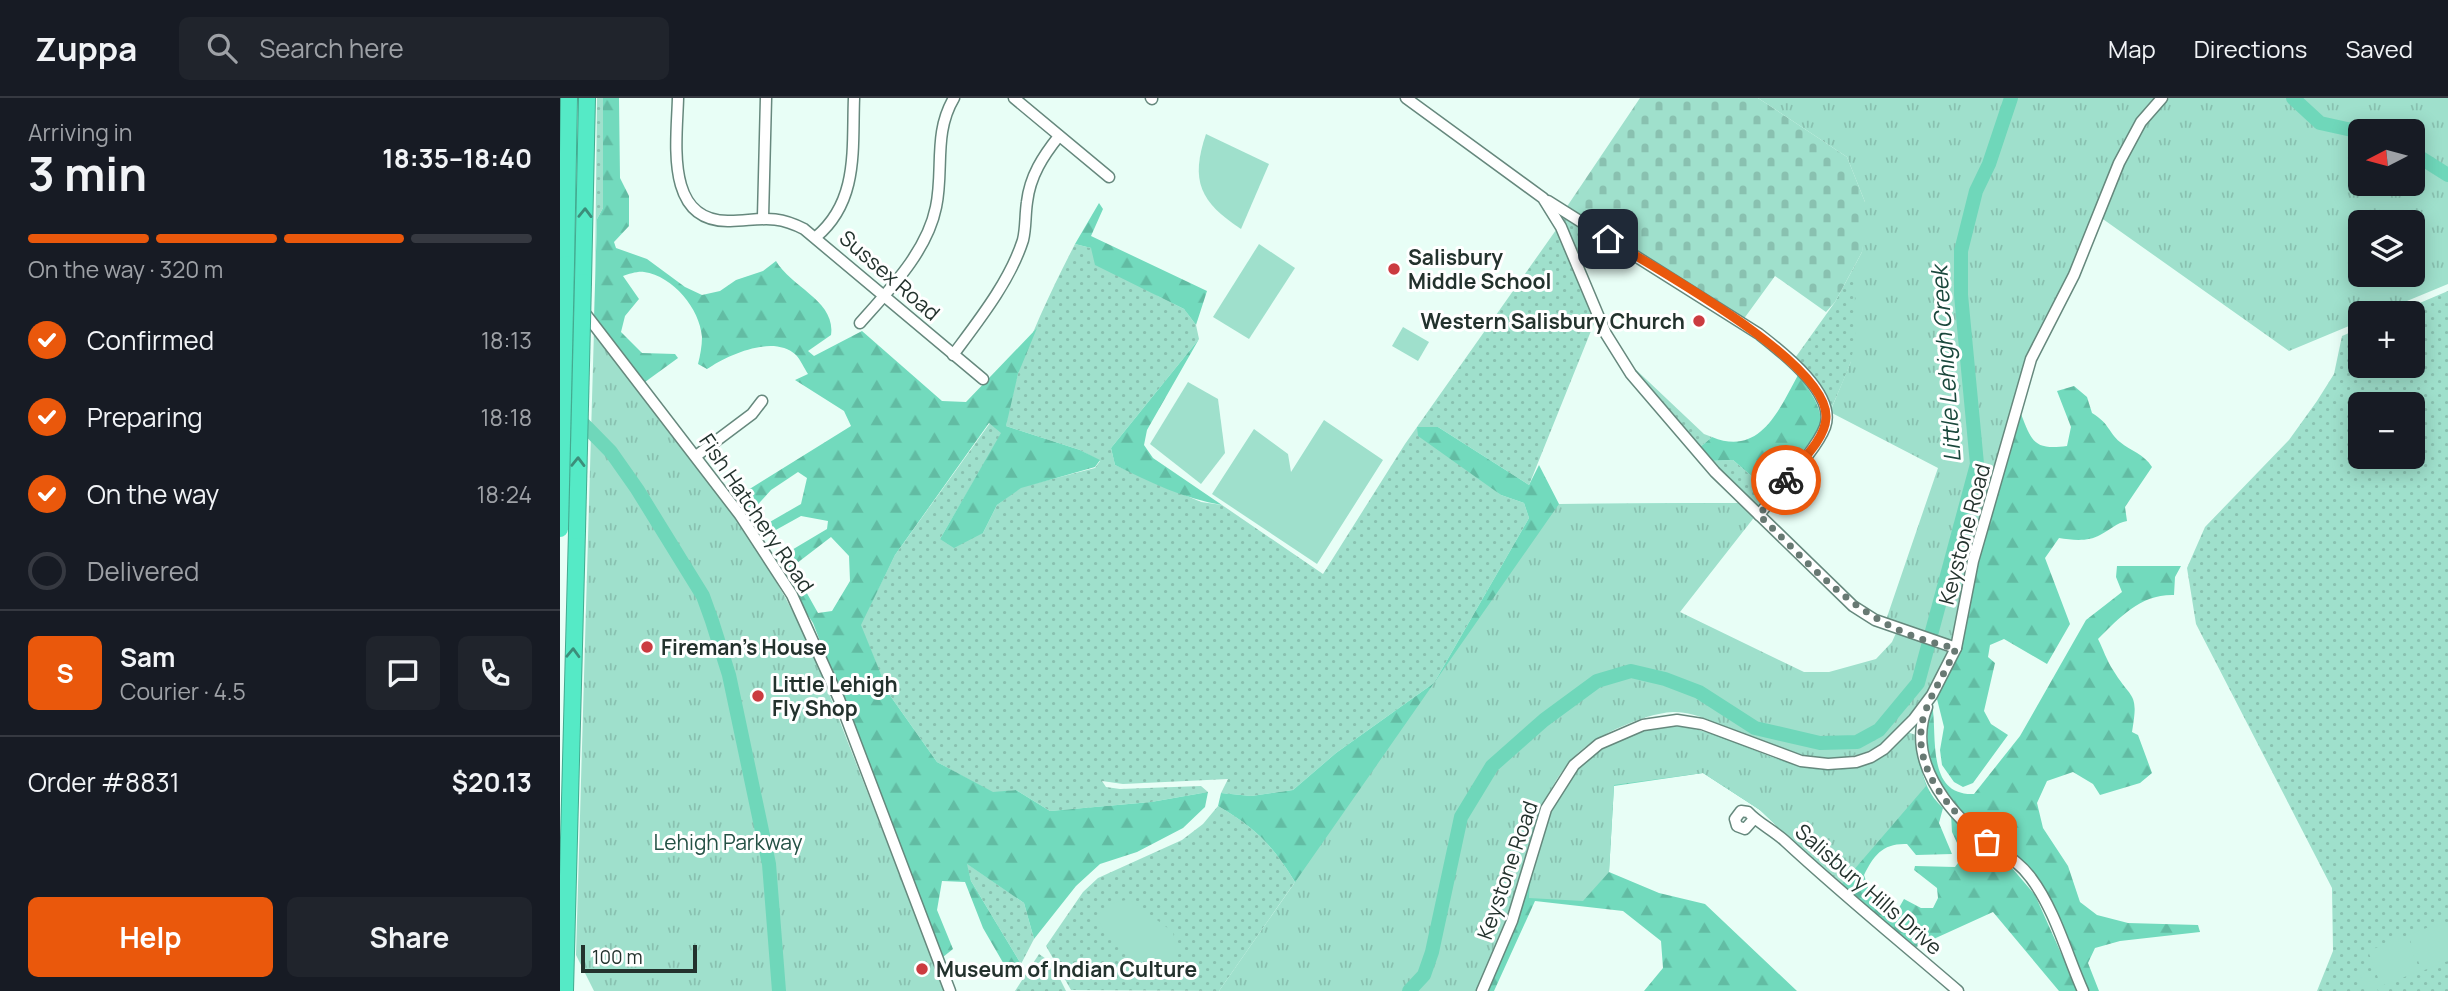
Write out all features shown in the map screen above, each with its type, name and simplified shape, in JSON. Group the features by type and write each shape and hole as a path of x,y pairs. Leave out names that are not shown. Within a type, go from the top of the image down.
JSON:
{"highway":[{"path":"565,991 566,264 569,98"},
{"path":"566,531 583,282 587,98"}],"street":[{"name":"Sussex Road","path":"678,98 677,176 689,202 702,214 721,220 763,217 794,224 816,237 983,379"},
{"path":"763,217 766,98"},
{"path":"816,237 841,209 850,185 854,98"},
{"path":"860,323 915,255 931,225 938,198 941,129 954,98"},
{"path":"1014,98 1109,177"},
{"path":"1406,98 1543,198 1759,334 1796,366 1822,398 1826,419 1821,435 1759,515"},
{"name":"Keystone Road","path":"1482,991 1512,921 1546,809 1574,765 1599,744 1643,725 1690,721 1790,758 1828,764 1848,763 1871,757 1914,719 1932,695 1951,647 2027,371 2074,275 2119,163 2141,122 2162,98"},
{"path":"953,355 991,302 1018,250 1034,174 1059,136"},
{"path":"1543,198 1561,227 1606,334 1622,361 1715,472 1853,606 1875,620 1951,647"},
{"name":"Fish Hatchery Road","path":"560,281 696,456 773,563 813,637 950,991"},
{"path":"696,456 752,415 762,401"},
{"path":"1932,695 1924,716 1922,736 1924,757 1933,783 1977,834 2020,865 2034,883 2082,991"},
{"name":"Salisbury Hills Drive","path":"1753,820 1775,832 1841,893 1958,991"}],"green space":[{"path":"597,98 603,98 603,208 597,219 595,282"},
{"path":"603,98 619,98 620,178 629,196 629,226 614,242 616,248 647,259 685,287 702,295 720,291 736,280 763,271 776,261 783,271 820,304 831,323 831,335 808,351 814,356 862,331 942,401 966,402 1037,328 1018,374 1006,426 1080,450 1100,460 1095,467 1021,488 997,505 983,533 954,548 940,539 1001,433 989,423 895,555 861,625 889,694 937,762 993,792 1016,790 1050,811 1151,802 1208,792 1205,807 1183,828 1137,852 1100,864 1076,886 1034,939 1024,903 967,864 971,881 1021,964 1009,973 983,928 965,882 942,881 937,910 953,949 943,957 813,623 793,592 804,588 818,613 832,611 850,581 849,556 831,537 788,570 780,557 827,529 828,521 801,516 765,536 761,527 801,504 807,478 798,472 771,490 751,512 740,495 851,426 844,411 795,380 808,374 798,357 786,349 775,346 751,349 707,369 698,364 702,337 696,316 675,287 655,275 642,272 623,276 639,299 625,316 621,332 642,353 675,354 678,358 645,382 594,318 597,219 603,208"},
{"path":"1640,98 1758,98 1847,157 1865,202 1865,234 1862,252 1835,302 1826,312 1775,276 1743,320 1566,208"},
{"path":"1758,98 2156,98 2132,132 2068,280 2038,336 1954,636 1949,641 1886,620 1938,468 1830,412 1850,364 1856,338 1854,267 1862,252 1865,202 1847,157"},
{"path":"2169,98 2448,98 2448,284 2407,301 2348,301 2348,326 2289,351 2100,217 2140,130"},
{"path":"1206,134 1269,164 1241,229 1216,209 1202,189 1199,165"},
{"path":"1099,203 1103,209 1091,236 1207,291 1196,325 1184,309 1095,265 1091,248 1075,244"},
{"path":"1562,215 1595,236 1586,247 1575,252"},
{"path":"1556,230 1595,321 1529,485 1438,427 1417,428 1501,495 1524,503 1529,518 1434,683 1336,753 1293,790 1251,796 1221,793 1228,779 1123,784 1102,781 1106,787 1120,789 1201,786 1208,792 1151,802 1050,811 1016,790 993,793 937,762 889,694 860,625 895,555 990,423 1002,433 940,539 983,533 997,505 1021,487 1095,468 1100,461 1080,450 1006,426 1024,356 1075,244 1091,248 1158,296 1184,309 1196,325 1199,339 1111,448 1115,465 1201,502 1222,505 1323,574 1405,444"},
{"path":"1259,244 1295,268 1249,339 1213,317"},
{"path":"1854,267 1862,281 1864,318 1852,359 1830,412 1795,358 1835,302"},
{"path":"2448,291 2448,991 2317,991 2333,951 2332,888 2196,624 2187,568 2205,527 2289,440 2317,401 2334,374 2342,336 2348,333 2348,378 2425,378 2424,301"},
{"path":"1403,327 1429,342 1418,361 1392,346"},
{"name":"Lehigh Parkway","path":"594,330 742,527 785,597 823,679 944,991 594,991 576,955"},
{"path":"1199,339 1147,430 1144,445 1153,458 1222,505 1154,484 1115,465 1111,448"},
{"path":"1631,365 1704,434 1712,437 1699,448"},
{"path":"1798,375 1818,406 1821,428 1770,492 1733,460 1710,461 1699,448 1712,437 1729,442 1743,441 1766,427"},
{"path":"1188,382 1218,399 1225,453 1201,484 1150,444"},
{"path":"2074,386 2087,397 2092,413 2116,438 2152,467 2125,507 2127,521 2090,539 2059,538 2045,558 2070,624 2047,664 2004,639 1990,645 1988,657 1995,663 1984,711 1991,724 2008,735 1973,783 1963,787 1954,782 1942,765 1940,750 1944,727 1937,699 1961,646 1977,562 2021,414 2036,442 2047,447 2067,446 2071,427 2057,391"},
{"path":"1324,420 1383,460 1317,564 1212,494 1254,429 1288,454 1291,472"},
{"path":"1417,427 1438,427 1529,485 1539,465 1559,504 1743,503 1737,518 1652,654 1380,991 1272,945 1295,882 1262,838 1218,806 1221,793 1251,796 1293,790 1336,753 1434,683 1529,518 1524,503 1501,495 1418,436"},
{"path":"1733,460 1770,492 1761,507 1755,506 1710,461"},
{"path":"1743,503 1756,515 1680,612 1804,672 1829,672 1876,659 1892,642 1896,633 1948,652 1910,716 1890,737 1868,751 1843,758 1815,757 1782,750 1709,720 1682,712 1654,715 1635,721 1590,743 1579,752 1548,794 1532,836 1507,923 1476,991 1219,991 1559,504"},
{"path":"2117,566 2181,566 2175,577 2174,595 2151,598 2132,608 2098,639 2111,666 2132,697 2135,709 2132,732 2138,735 2152,773 2140,783 2100,795 2093,784 2073,772 2047,781 2037,803 2043,828 2068,866 2080,902 2097,915 2128,923 2198,925 2200,932 2120,941 2095,948 2088,963 2099,991 2088,991 2026,866 1973,824 1947,794 1931,761 1928,724 1932,704 1935,746 1941,774 1948,785 1958,792 1974,794 2020,736 2086,620 2122,592 2116,577"},
{"path":"1672,726 1719,737 1788,763 1835,770 1874,761 1916,735 1926,784 1943,808 1939,823 1952,854 1916,855 1907,844 1885,848 1876,856 1864,875 1871,896 1896,913 1904,899 1921,908 1933,908 1938,898 1937,888 1914,870 1915,866 1955,867 1963,856 1952,832 1951,814 1985,848 2006,861 2035,895 2078,991 2059,991 1993,912 1916,947 1840,886 1760,810 1703,773 1614,786 1609,872 1659,893 1705,904 1797,991 1644,991 1663,968 1661,941 1623,911 1535,901 1494,991 1486,991 1542,835"},
{"path":"1672,726 1719,737 1789,763 1812,769 1836,770 1860,766 1873,760 1907,732 1916,735 1919,764 1926,786 1840,886 1760,810 1703,773 1614,785 1609,872 1583,901 1529,898 1540,838 1548,817 1557,796 1581,762 1605,746 1633,734"},
{"path":"1218,806 1262,838 1295,882 1219,991 1071,990 1046,946 1083,892 1098,878 1182,840 1203,824"},
{"path":"966,863 1024,903 1034,939 1021,964 971,881"},
{"path":"1130,900 1173,932 1177,956 1166,964 1149,963 1131,955 1114,943 1103,930 1099,916 1107,906"},
{"path":"2445,921 2448,929 2448,961 2422,971 2408,935"},
{"path":"2406,936 2420,971 2381,986 2368,951"},
{"path":"1039,954 1052,963 1066,991 1015,991"},
{"path":"2370,971 2378,991 2366,991 2360,975"}],"waterway":[{"name":"Little Lehigh Creek","path":"1409,991 1424,975 1432,952 1461,817 1492,766 1544,720 1597,681 1631,671 1665,679 1699,692 1755,728 1820,743 1857,742 1879,730 1918,683 1977,464 1961,295 1961,251 1976,191 1989,164 2011,98"},
{"name":"Little Lehigh Creek","path":"2293,98 2320,123 2348,129"},
{"name":"Little Lehigh Creek","path":"2426,161 2448,175"},
{"name":"Little Lehigh Creek","path":"560,400 611,452 703,596 729,675 769,864 779,991"}],"way so far":[{"path":"1786,480 1759,515 1853,606 1875,620 1956,648 1924,716 1924,757 1940,794 1987,842"}],"place":[{"name":"Salisbury Middle School","path":"1394,269"},
{"name":"Western Salisbury Church","path":"1699,321"},
{"name":"Fireman's House","path":"647,647"},
{"name":"Little Lehigh Fly Shop","path":"758,696"},
{"name":"Museum of Indian Culture","path":"922,969"}],"route":[{"path":"1608,239 1759,334 1790,360 1813,385 1825,403 1825,426 1786,480"}]}
